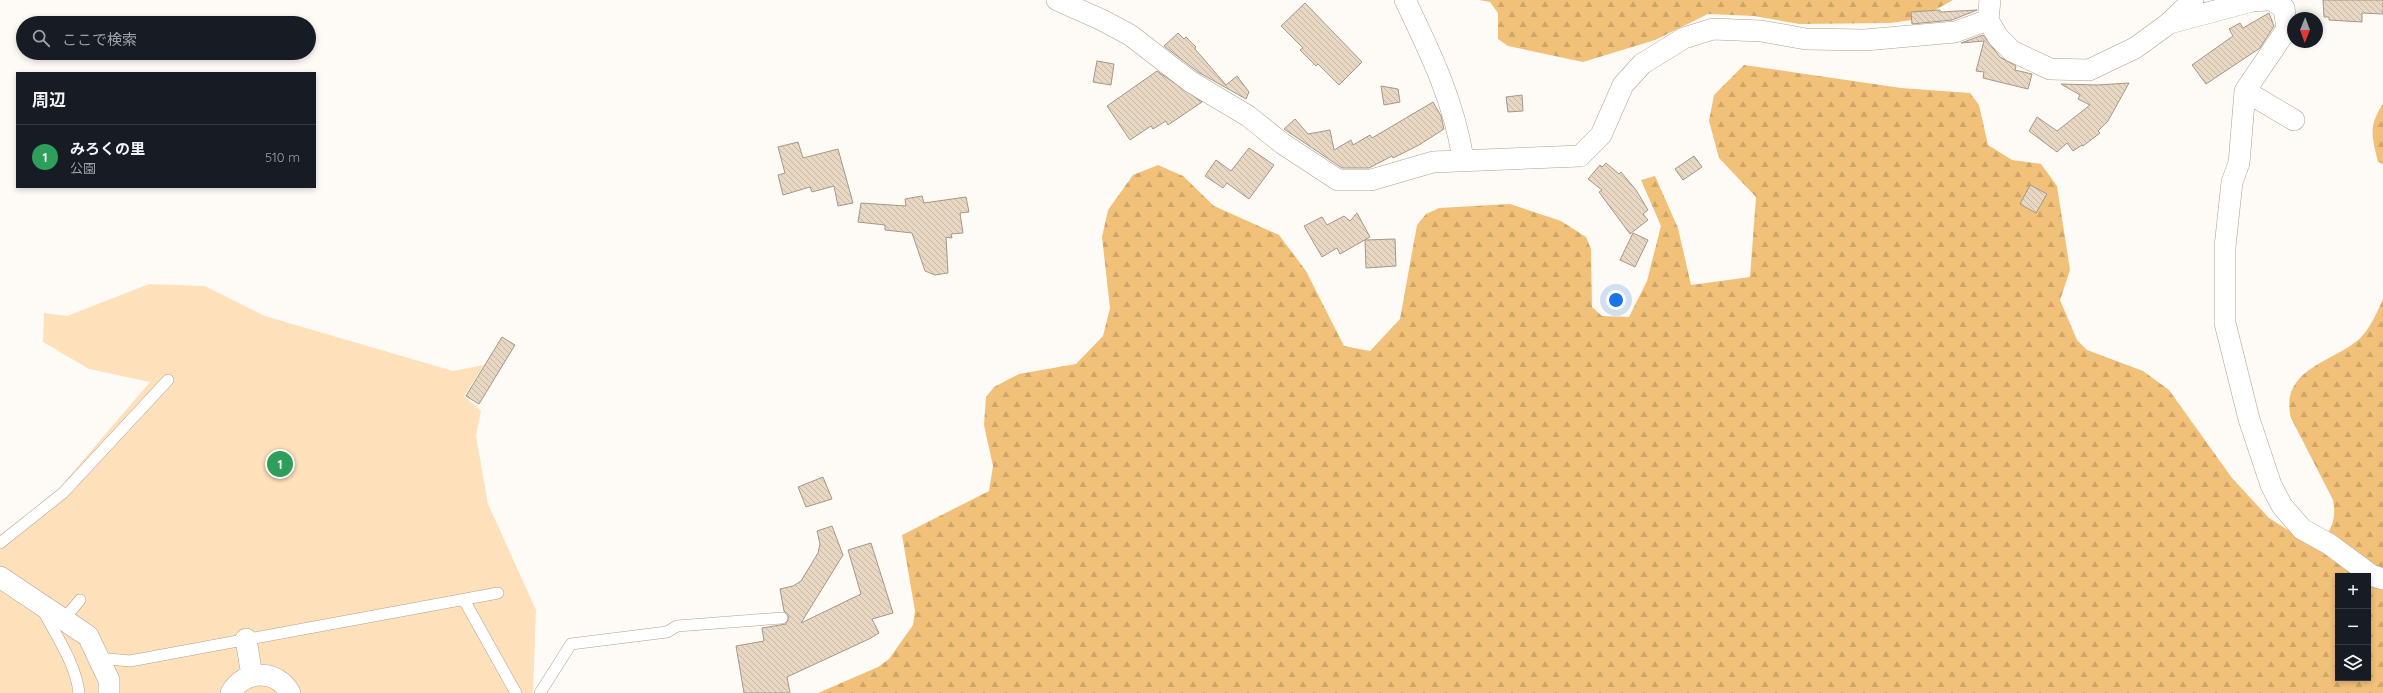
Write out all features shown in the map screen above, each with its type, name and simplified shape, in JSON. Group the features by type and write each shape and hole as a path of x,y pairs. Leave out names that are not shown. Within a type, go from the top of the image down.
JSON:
{"street":[{"path":"1057,0 1102,20 1130,35 1191,82 1248,116 1283,144 1338,180 1371,180 1427,163 1463,159 1549,159 1580,156 1600,135 1623,85 1642,64 1684,38 1713,29 1761,31 1806,39 1865,40 1955,32 1989,10 1998,37 2012,51 2050,69 2089,70 2135,48 2168,24 2193,0"},
{"path":"1405,0 1443,80 1460,139 1463,159"},
{"path":"2168,24 2252,1 2267,0"},
{"path":"2276,0 2276,3 2284,8 2287,29 2245,91 2239,163 2232,182 2225,247 2225,323 2249,419 2271,485 2282,506 2302,529 2329,544 2371,575 2383,579"},
{"path":"2245,91 2294,120"},
{"path":"0,577 88,636 108,680 109,693"},
{"path":"246,639 252,676"},
{"path":"231,693 238,683 252,676 269,675 279,680 290,693"}],"lane":[{"path":"0,543 63,493 168,380"},
{"path":"98,658 130,660 498,594"},
{"path":"63,620 80,600"},
{"path":"464,600 516,693"},
{"path":"40,605 63,647 78,682 79,693"},
{"path":"540,693 571,644 667,632 677,626 782,618"}],"green space":[{"path":"1479,0 1953,0 1919,19 1890,23 1799,24 1754,16 1708,14 1655,40 1583,62 1508,46 1498,39 1498,13 1490,2"},
{"path":"1744,65 1901,88 1970,93 1979,105 1988,145 2012,160 2041,164 2057,186 2070,270 2060,300 2077,340 2087,350 2143,371 2169,390 2232,478 2269,518 2315,547 2321,542 2332,526 2334,514 2333,500 2291,418 2289,402 2292,389 2299,379 2309,370 2357,341 2372,322 2383,299 2383,693 818,693 878,667 889,659 913,625 915,611 902,535 989,491 993,466 984,425 986,397 994,387 1019,374 1076,364 1103,336 1110,308 1102,237 1108,210 1133,175 1158,165 1183,176 1214,206 1279,235 1306,271 1344,346 1370,351 1400,319 1417,225 1426,214 1439,208 1510,204 1561,221 1586,237 1591,249 1592,307 1602,316 1629,317 1647,281 1661,226 1641,180 1655,176 1678,228 1691,285 1750,277 1756,197 1719,158 1709,121 1714,95"},
{"path":"2383,104 2383,164 2378,162 2373,138 2373,125"}],"shaded area":[{"path":"149,284 205,286 265,316 453,371 484,365 464,396 481,411 476,436 488,504 536,610 533,693 0,693 0,537 55,493 150,382 89,369 43,342 44,313 67,316"}],"building":[{"path":"2323,0 2383,0 2383,14 2362,13 2362,22 2329,20 2329,17 2324,17"},
{"path":"1305,3 1362,62 1339,85 1318,64 1316,66 1300,50 1303,48 1281,26"},
{"path":"1940,10 1940,12 1977,10 1952,20 1912,24 1911,12"},
{"path":"2269,13 2274,26 2260,48 2206,84 2192,65 2233,36 2229,29 2240,23 2243,28"},
{"path":"1178,33 1184,39 1186,37 1196,47 1195,49 1226,85 1237,76 1249,92 1246,99 1198,72 1164,46"},
{"path":"1983,35 2000,57 2016,66 2015,70 2032,74 2028,89 1983,78 1984,72 1976,71 1984,41 1961,43"},
{"path":"1097,61 1114,64 1111,85 1093,82"},
{"path":"1157,71 1202,102 1168,125 1166,121 1153,129 1151,126 1130,140 1107,106"},
{"path":"2129,83 2108,121 2098,131 2100,133 2083,146 2082,145 2073,151 2067,143 2057,152 2029,131 2037,117 2057,131 2090,105 2078,99 2080,95 2061,84 2097,85"},
{"path":"1381,86 1398,89 1400,102 1384,105"},
{"path":"1522,95 1523,111 1508,112 1506,97"},
{"path":"1433,102 1441,116 1444,129 1419,145 1393,158 1392,156 1369,168 1342,168 1284,129 1295,119 1308,134 1330,130 1334,150 1351,140 1353,145 1370,135 1372,138"},
{"path":"798,142 803,158 838,149 853,203 838,206 834,186 812,192 810,187 783,195 778,175 785,173 778,147"},
{"path":"1249,148 1274,165 1249,199 1227,183 1223,188 1205,176 1216,160 1231,171"},
{"path":"1694,156 1702,167 1683,180 1675,169"},
{"path":"1606,163 1619,174 1621,172 1636,190 1648,210 1643,214 1648,220 1630,234 1599,192 1602,190 1588,179 1600,165 1602,167"},
{"path":"2030,185 2047,194 2036,213 2020,204"},
{"path":"922,196 924,203 966,197 969,212 960,213 963,233 951,234 952,238 946,237 948,273 935,275 925,271 912,233 885,230 885,225 858,222 861,203 906,206 905,199"},
{"path":"1357,213 1370,237 1340,254 1337,248 1322,257 1304,226 1322,217 1327,225 1344,216 1350,221"},
{"path":"1633,233 1648,240 1635,267 1620,260"},
{"path":"1395,239 1396,266 1366,268 1365,240"},
{"path":"502,337 515,345 479,404 466,396"},
{"path":"823,477 832,499 806,507 798,487"},
{"path":"832,526 843,555 801,623 861,594 848,550 871,543 893,613 872,619 879,633 787,677 790,693 744,693 736,646 764,641 762,628 786,624 789,617 784,611 780,589 793,586 801,581 818,553 820,544 817,531"}],"place":[{"name":"みろくの里","path":"280,464"}]}
